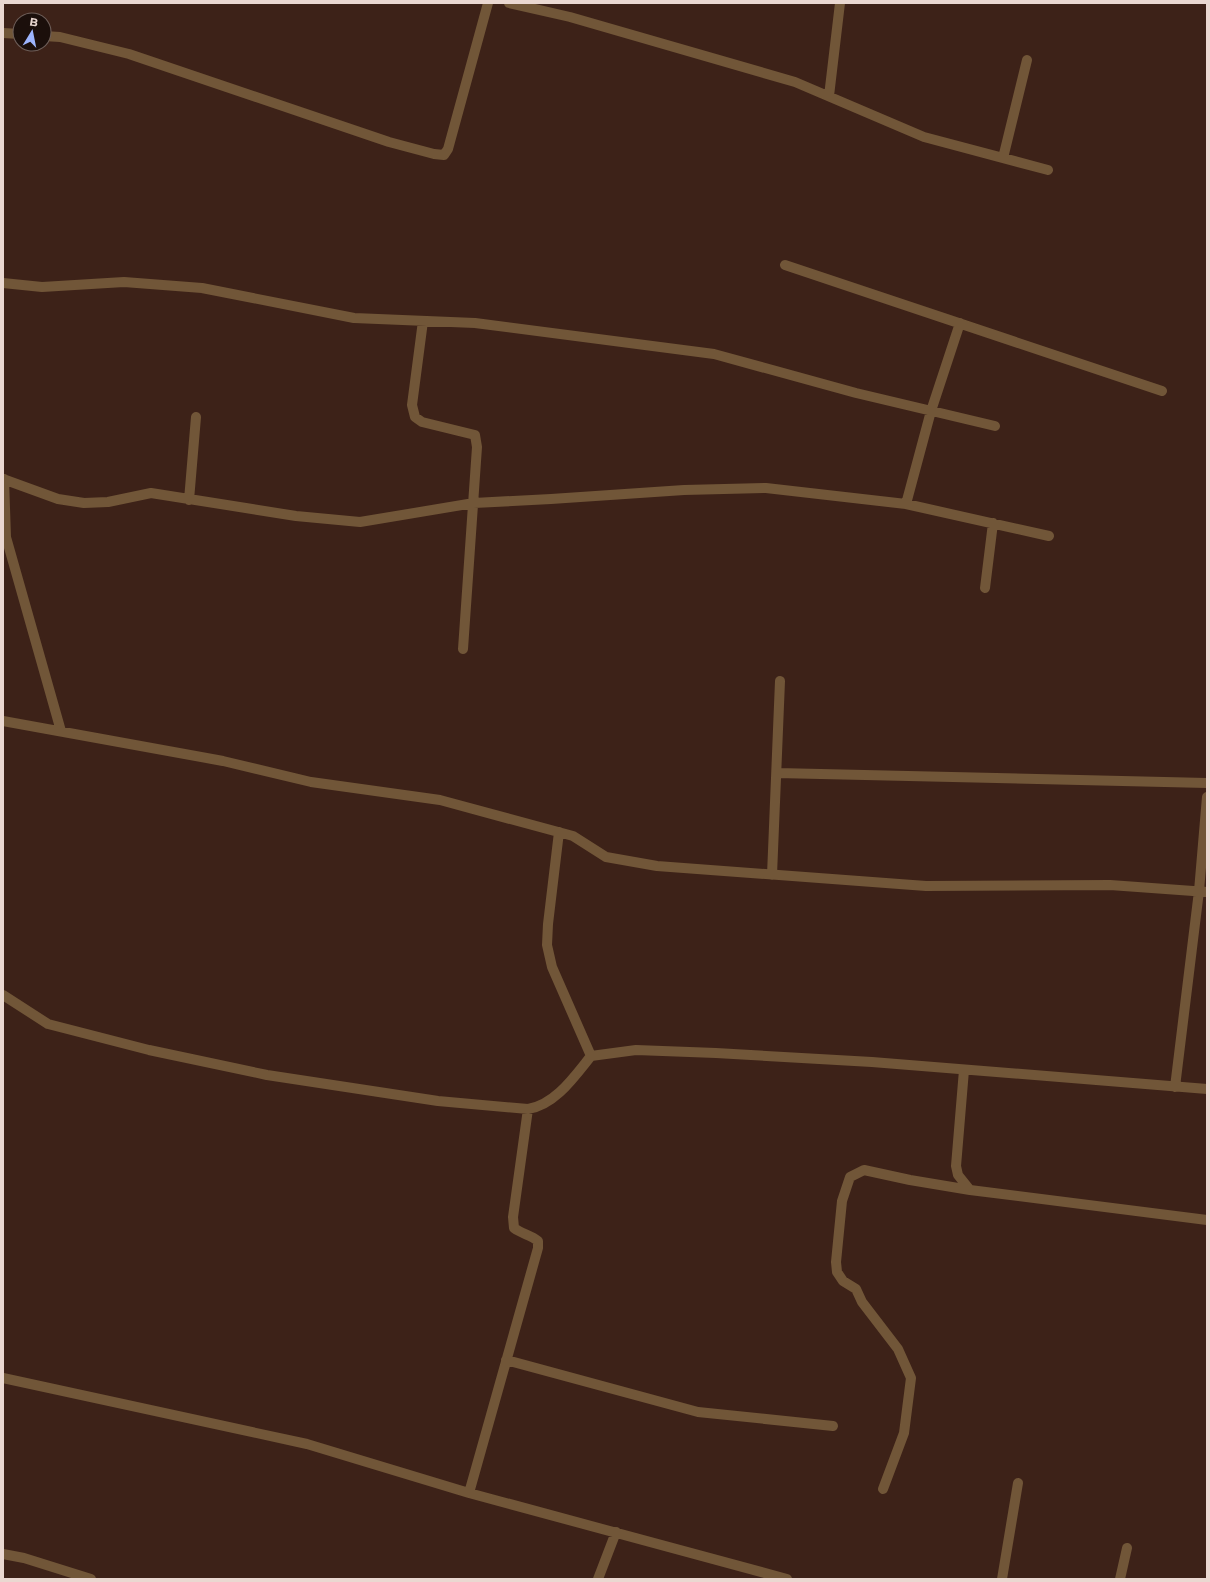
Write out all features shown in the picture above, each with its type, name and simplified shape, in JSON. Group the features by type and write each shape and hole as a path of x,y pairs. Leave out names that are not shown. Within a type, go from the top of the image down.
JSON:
{"street":[{"path":"52,36 60,37 129,54 389,142 434,154 444,155 448,149 488,3"},
{"path":"510,3 570,17 795,82 924,137 1048,170"},
{"path":"829,96 840,3"},
{"path":"1003,158 1027,60"},
{"path":"785,265 1162,391"},
{"path":"3,282 42,287 124,282 202,288 354,318 475,323 714,354 856,393 995,426"},
{"path":"422,321 412,410 415,417 422,422 474,435 477,447 463,649"},
{"path":"906,504 931,411 960,323"},
{"path":"189,500 196,417"},
{"path":"61,731 6,537 4,479 58,499 84,503 108,502 151,493 296,516 360,522 474,503 551,500 684,490 766,488 906,504 1049,536"},
{"path":"985,588 993,523"},
{"path":"772,875 780,681"},
{"path":"3,721 223,761 310,782 440,800 573,836 606,857 657,866 926,886 1110,885 1203,892"},
{"path":"777,773 1207,782"},
{"path":"1176,1087 1203,892 1207,797"},
{"path":"559,832 548,924 547,945 552,967 591,1056"},
{"path":"3,995 48,1024 149,1050 290,1078 438,1101 528,1110 538,1108 565,1088 591,1056 636,1050 771,1056 1207,1089"},
{"path":"964,1070 956,1166 958,1175 970,1190"},
{"path":"469,1493 538,1248 538,1241 514,1228 513,1216 528,1110"},
{"path":"883,1490 904,1433 911,1378 898,1349 862,1302 856,1289 843,1280 837,1272 836,1262 842,1201 850,1177 864,1170 910,1180 970,1190 1207,1220"},
{"path":"506,1360 698,1412 833,1426"},
{"path":"3,1378 306,1444 469,1493 787,1579"},
{"path":"1002,1579 1018,1483"},
{"path":"598,1579 616,1532"},
{"path":"1120,1579 1127,1548"},
{"path":"3,1554 24,1558 91,1579"}]}
